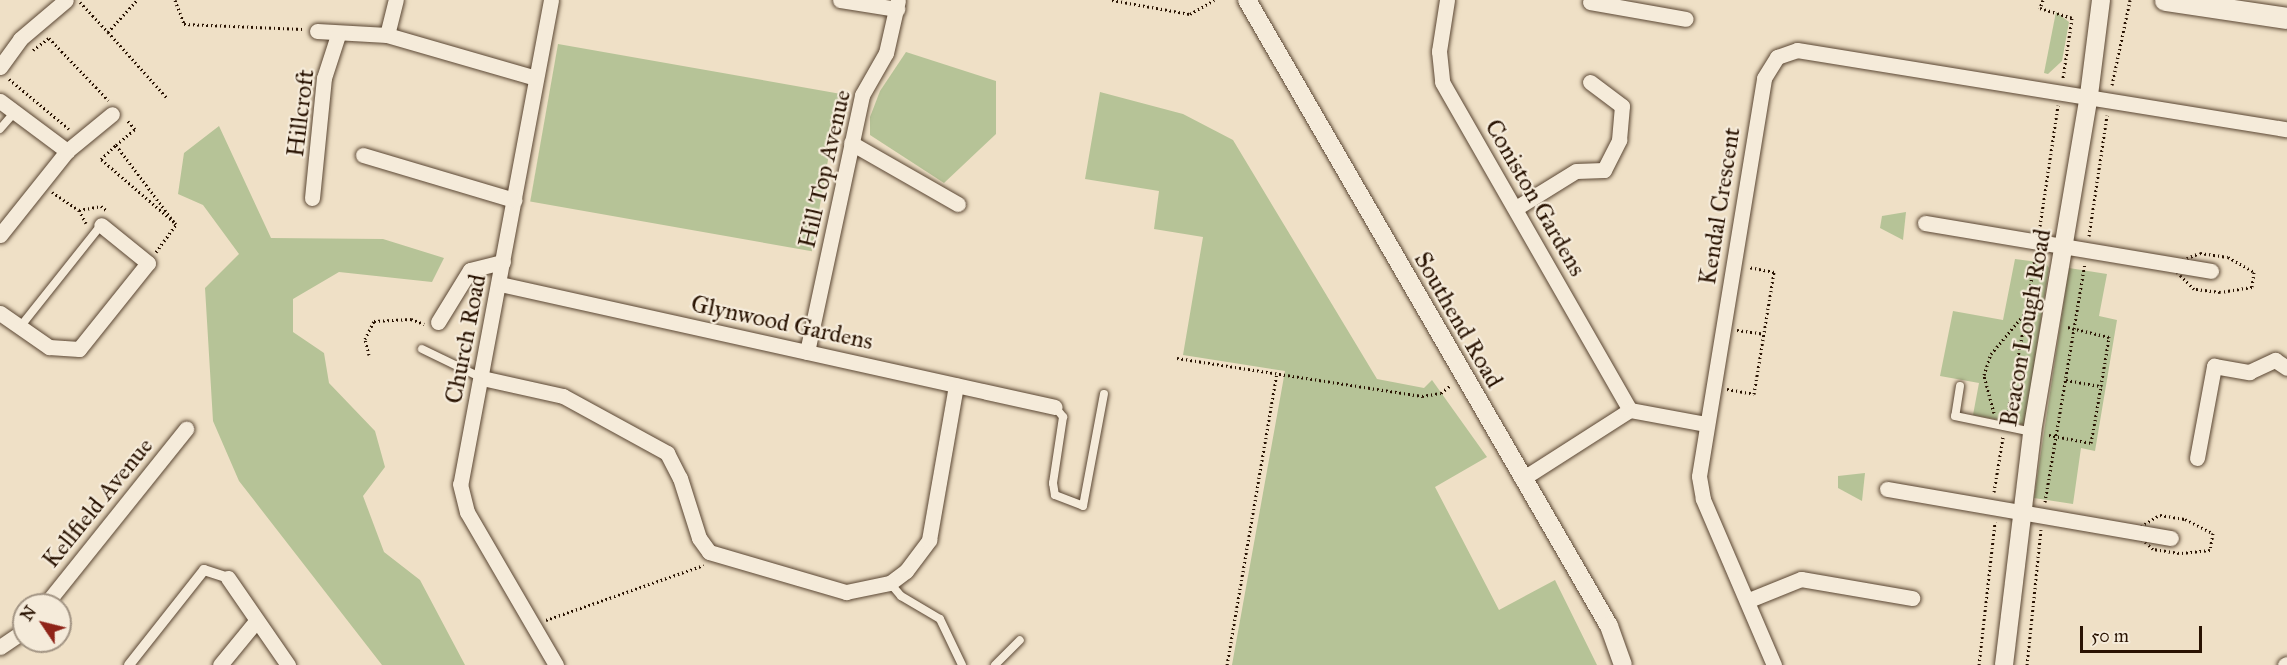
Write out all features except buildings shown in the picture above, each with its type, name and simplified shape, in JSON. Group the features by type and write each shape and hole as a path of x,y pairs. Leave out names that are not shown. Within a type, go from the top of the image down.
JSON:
{"main road":[{"path":"2165,0 2207,3 2287,18"}],"street":[{"path":"0,67 20,39 66,0"},
{"path":"387,35 396,0"},
{"name":"Church Road","path":"551,0 483,378 460,484 467,512 556,665"},
{"path":"840,0 898,5"},
{"name":"Southend Road","path":"1247,0 1462,376 1609,626 1623,665"},
{"name":"Coniston Gardens","path":"1447,0 1439,51 1442,82 1630,410"},
{"name":"Beacon Lough Road","path":"2004,665 2032,432 2089,95 2100,0"},
{"path":"1590,2 1625,4 1686,20"},
{"name":"Hill Top Avenue","path":"807,352 861,95 886,53 898,5"},
{"path":"317,31 338,35 387,35 536,78"},
{"name":"Hillcroft","path":"312,198 324,78 338,35"},
{"name":"Kendal Crescent","path":"1774,665 1749,600 1703,499 1699,476 1764,78 1777,57 1797,50 2061,90 2287,129"},
{"path":"1516,208 1576,171 1604,170 1619,140 1622,106 1590,82"},
{"path":"0,100 67,151"},
{"path":"0,235 67,151 114,111"},
{"path":"852,143 958,204"},
{"path":"363,155 514,200"},
{"path":"1924,223 2037,244 2211,271"},
{"path":"0,313 49,347 79,349 148,263 101,225"},
{"path":"438,322 470,270 503,262"},
{"name":"Glynwood Gardens","path":"500,284 1055,407"},
{"path":"2197,458 2214,366 2249,372 2275,360 2287,368"},
{"path":"483,378 563,396 667,453 680,478 699,538 709,552 846,592 890,583 906,571 929,540 956,385"},
{"path":"1522,479 1630,410 1707,424"},
{"name":"Kellfield Avenue","path":"55,593 186,429"},
{"path":"1887,489 2171,538"},
{"path":"129,665 204,570 228,578 288,665"},
{"path":"1749,600 1801,579 1912,598"},
{"path":"220,665 256,621"}],"lane":[{"path":"0,129 15,112"},
{"path":"20,327 101,225"},
{"path":"422,349 483,378"},
{"path":"1960,386 1955,416 2032,432"},
{"path":"1055,407 1063,417 1053,483 1055,495 1083,506 1104,394"},
{"path":"890,583 902,596 940,619 962,665"},
{"path":"995,665 1020,640"}],"path":[{"path":"77,0 167,98"},
{"path":"108,33 137,0"},
{"path":"175,0 184,24 317,31"},
{"path":"1112,0 1190,14 1214,0"},
{"path":"1979,665 1996,527 1991,506 2026,312 2072,18 2040,8 2043,0"},
{"path":"2027,665 2043,515 2109,98 2130,0"},
{"path":"30,53 50,38 114,111 135,129 101,159 174,222"},
{"path":"0,72 49,109 81,141"},
{"path":"116,145 176,224 148,263"},
{"path":"40,185 79,210 87,224 101,225"},
{"path":"1713,387 1754,394 1774,272 1734,264"},
{"path":"2005,427 1993,412 1984,375 1991,354 2026,312"},
{"path":"369,356 364,339 374,321 411,319 433,328 438,322"},
{"path":"2032,432 2091,443 2101,386 2109,337 2051,323"},
{"path":"1723,327 1764,334"},
{"path":"1177,358 1422,396 1441,393 1462,376"},
{"path":"1227,665 1277,373"},
{"path":"2066,380 2101,386"},
{"path":"532,624 727,557"}],"green space":[{"path":"2056,12 2069,22 2062,61 2048,74 2044,73"},
{"path":"558,44 840,94 812,251 530,202"},
{"path":"906,52 996,81 996,134 944,183 870,135 870,117 880,91"},
{"path":"1100,92 1183,114 1233,140 1377,379 1424,388 1432,380 1487,457 1435,487 1499,610 1555,580 1597,665 1232,665 1285,371 1183,355 1203,237 1154,229 1159,191 1085,179"},
{"path":"219,126 271,238 383,239 444,258 432,282 339,272 293,299 293,332 324,353 329,383 375,431 385,467 363,496 384,552 420,580 465,665 382,665 239,481 213,421 205,288 239,254 203,205 178,194 184,153"},
{"path":"1906,212 1903,240 1880,228 1882,216"},
{"path":"2015,259 2046,263 2049,268 2025,425 1973,415 1979,383 1940,376 1953,311 2003,320"},
{"path":"2069,268 2107,274 2099,316 2117,320 2095,451 2081,448 2073,504 2034,498"},
{"path":"1865,473 1862,501 1838,488 1838,476"}]}
